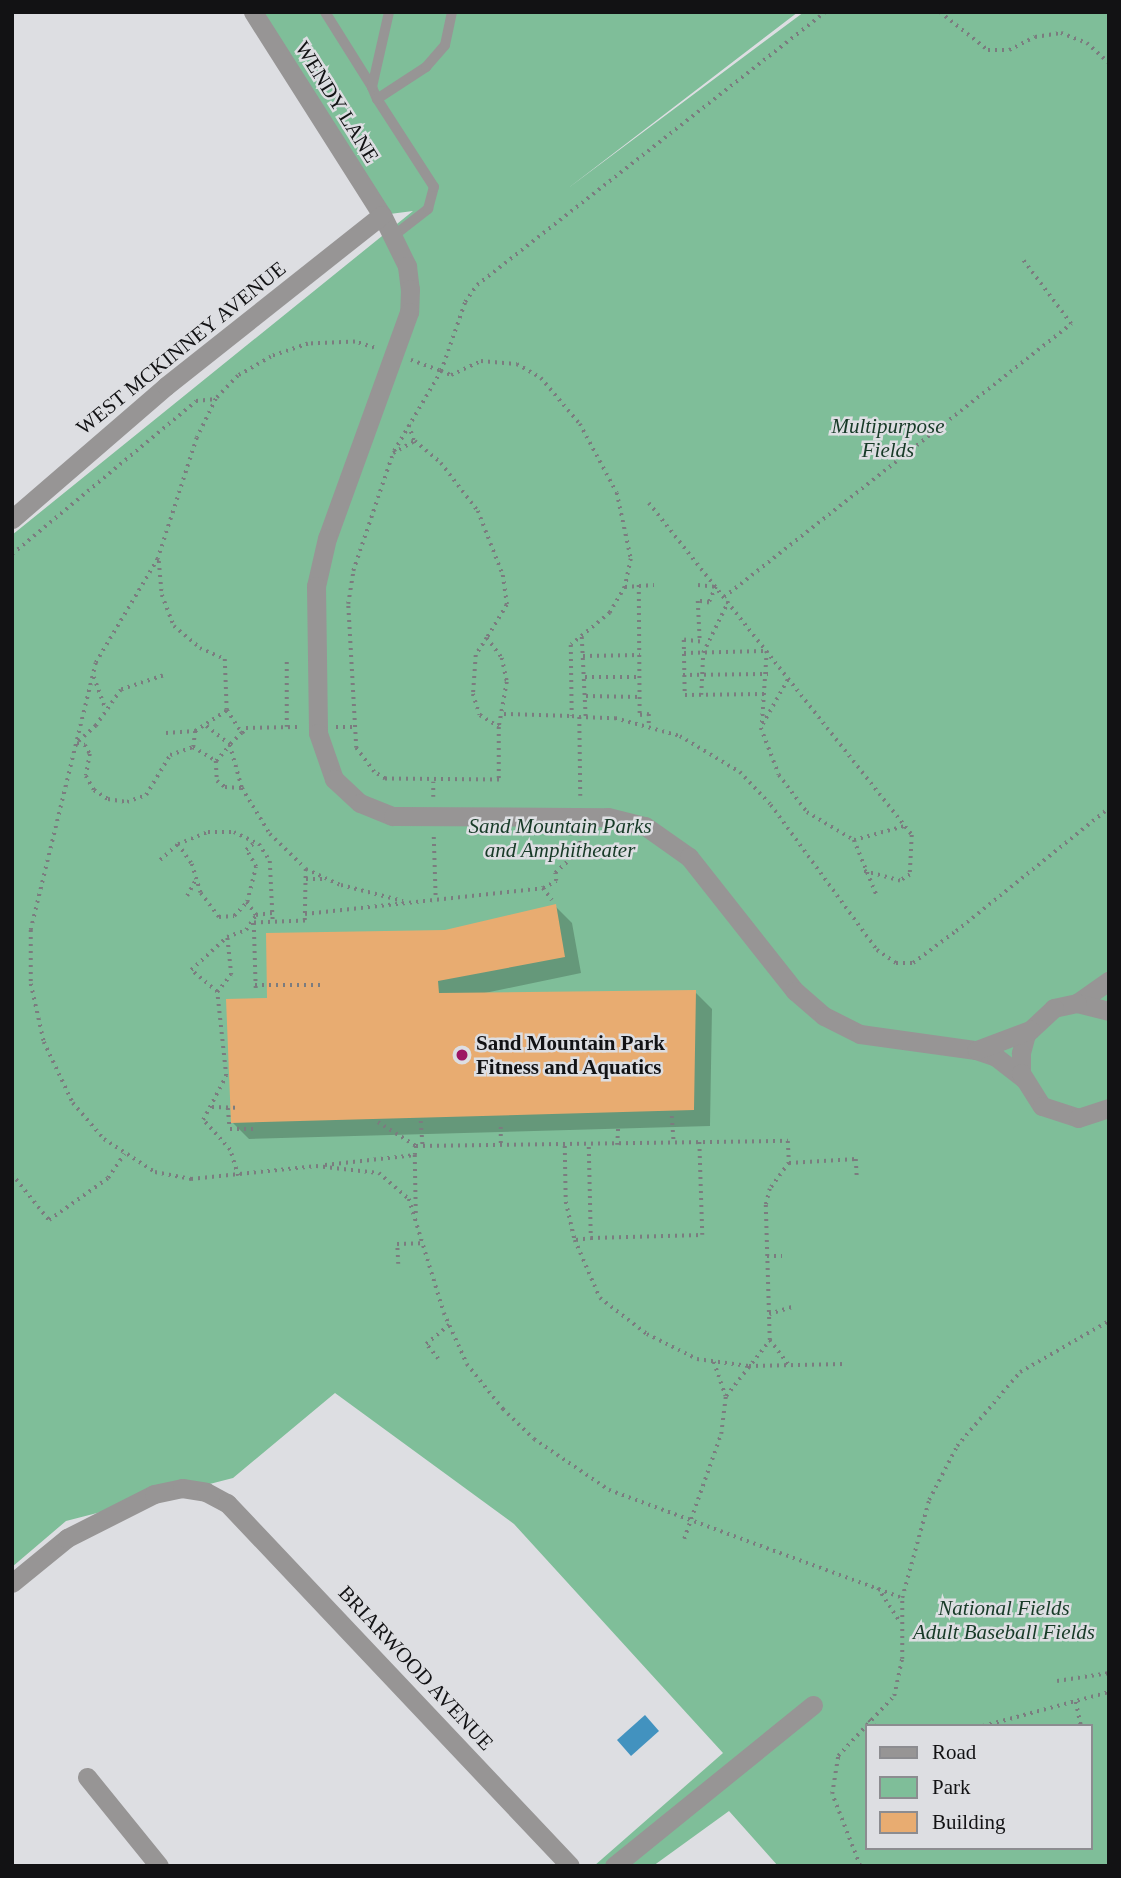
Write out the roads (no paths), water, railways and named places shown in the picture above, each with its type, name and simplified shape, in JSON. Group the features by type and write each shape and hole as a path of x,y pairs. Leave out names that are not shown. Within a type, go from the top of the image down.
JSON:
{"street":[{"name":"WENDY LANE","path":"253,12 382,215 407,266 410,289 409,312 320,563 314,612 318,733 334,779 360,803 393,816 626,818 678,845 795,991 824,1016 860,1034 976,1050"},
{"name":"WEST MCKINNEY AVENUE","path":"12,519 166,386 382,215"},
{"path":"1077,1003 1109,981"},
{"path":"976,1050 1030,1030 1054,1007 1077,1003 1109,1011"},
{"path":"1024,1079 1021,1053 1030,1030"},
{"path":"976,1050 996,1057 1024,1079 1042,1106 1059,1115 1089,1116 1109,1123"},
{"path":"1089,1116 1109,1108"},
{"name":"BRIARWOOD AVENUE","path":"12,1583 67,1538 154,1494 181,1489 206,1492 227,1503 570,1866"},
{"path":"614,1866 813,1705"},
{"path":"87,1777 159,1866"}],"lane":[{"path":"325,12 434,187 428,209 392,237"},
{"path":"372,87 389,12"},
{"path":"377,99 426,67 445,45 452,12"}],"water":[{"path":"645,1715 659,1731 631,1756 617,1740"}],"place":[{"name":"Sand Mountain Park Fitness and Aquatics","path":"462,1055"}],"park label":[{"name":"Multipurpose Fields","path":"888,438"},
{"name":"Sand Mountain Parks and Amphitheater","path":"560,838"},
{"name":"National Fields Adult Baseball Fields","path":"1004,1620"}]}
